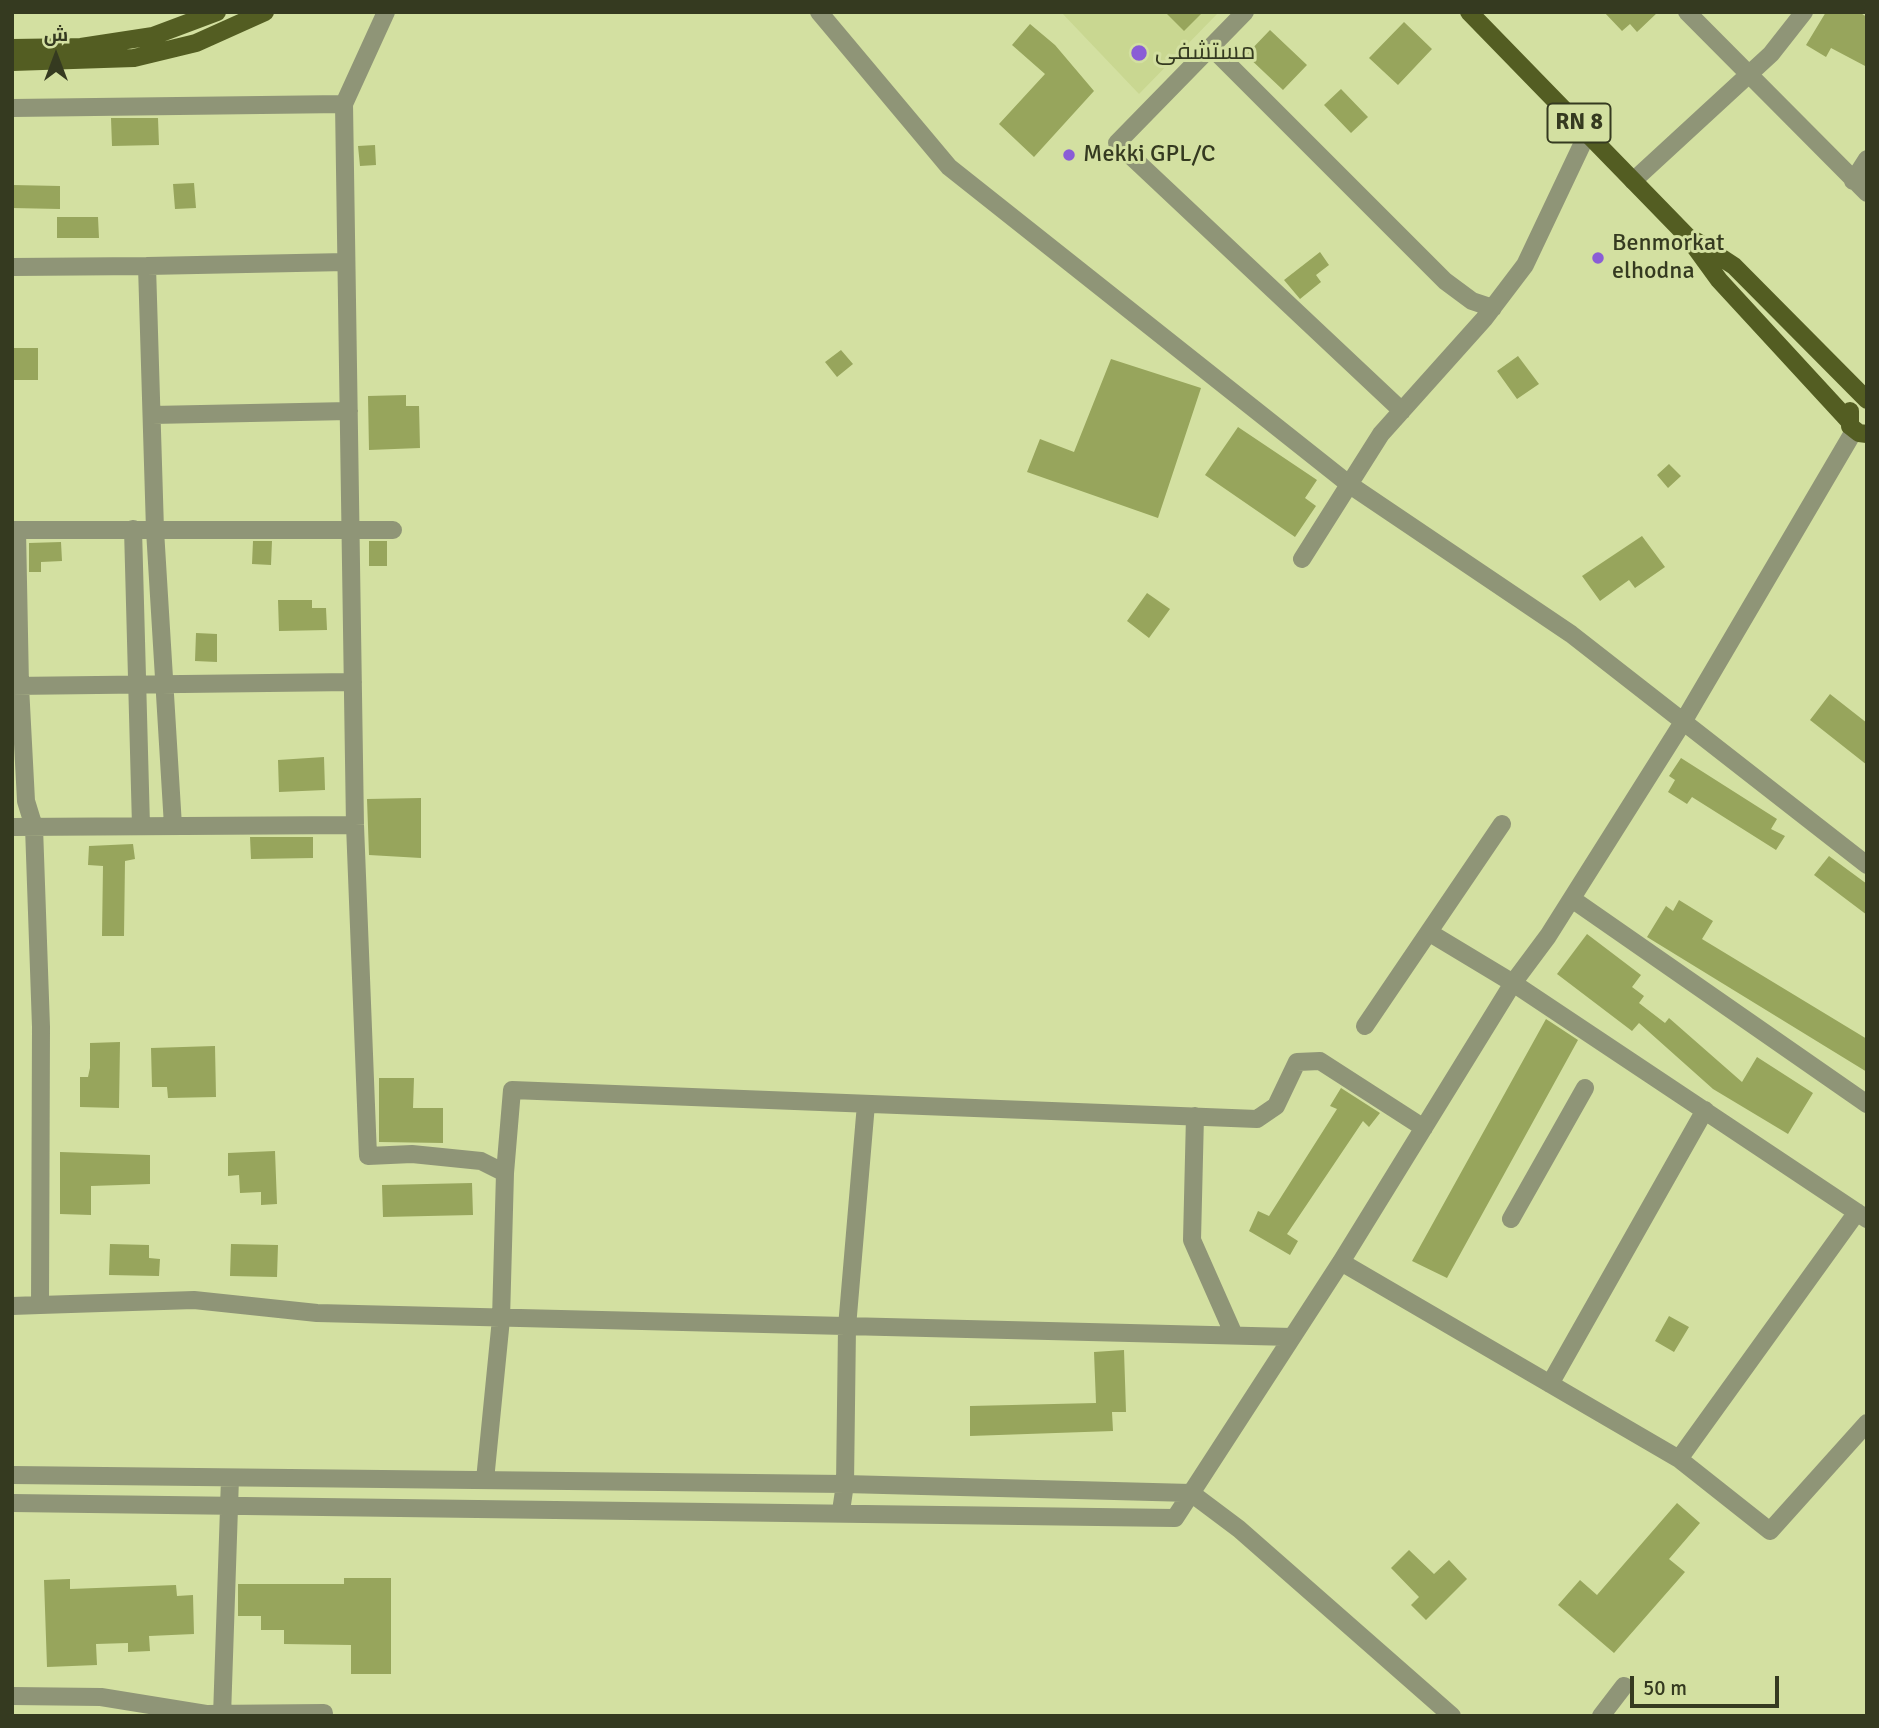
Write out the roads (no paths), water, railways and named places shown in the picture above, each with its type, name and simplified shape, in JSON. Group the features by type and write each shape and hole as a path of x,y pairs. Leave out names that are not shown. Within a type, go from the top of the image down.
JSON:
{"main road":[{"path":"12,48 81,47 153,36 217,12"},
{"path":"12,62 134,58 196,43 265,12"},
{"name":"RN 8","path":"1469,12 1687,236 1719,280 1860,431"},
{"name":"RN 8","path":"1687,236 1734,266 1867,401"},
{"path":"1860,431 1854,406 1867,401"}],"street":[{"path":"386,12 344,104 355,825 368,1156 412,1154 481,1161 505,1173"},
{"path":"820,12 949,167 1350,485 1571,634 1867,865"},
{"path":"1245,12 1117,143 1402,411"},
{"path":"1687,12 1860,187"},
{"path":"1633,181 1771,54 1804,12"},
{"path":"1211,47 1445,281 1472,300 1493,308"},
{"path":"12,108 344,104"},
{"path":"1302,559 1381,434 1493,308 1525,265 1588,132"},
{"path":"1860,187 1867,159"},
{"path":"12,267 346,262"},
{"path":"147,266 155,530 173,826"},
{"path":"152,415 349,411"},
{"path":"12,1503 841,1511 1175,1518 1341,1262 1513,983 1572,899 1860,431"},
{"path":"133,529 141,826"},
{"path":"40,1305 41,1027 34,827 26,801 16,686 15,530 393,530"},
{"path":"16,686 353,682"},
{"path":"1365,1026 1502,824"},
{"path":"12,827 355,825"},
{"path":"1572,899 1867,1104"},
{"path":"1430,933 1513,983 1862,1215 1679,1459"},
{"path":"485,1480 500,1319 505,1173 512,1090 1257,1119 1276,1105 1297,1062 1320,1061 1424,1128"},
{"path":"1511,1220 1585,1088"},
{"path":"841,1511 845,1484 847,1326 866,1104"},
{"path":"1550,1384 1705,1110"},
{"path":"1195,1116 1192,1240 1234,1335"},
{"path":"1341,1262 1679,1459 1770,1531 1867,1423"},
{"path":"12,1306 194,1300 317,1313 1292,1337"},
{"path":"12,1475 845,1484 1191,1493 1239,1529 1452,1716"},
{"path":"222,1715 230,1478"},
{"path":"1601,1716 1624,1686"},
{"path":"12,1696 101,1697 222,1715 324,1713"}],"place":[{"name":"مستشفى","path":"1139,53"},
{"name":"Mekki GPL/C","path":"1069,155"},
{"name":"Benmorkat elhodna","path":"1598,258"}]}
